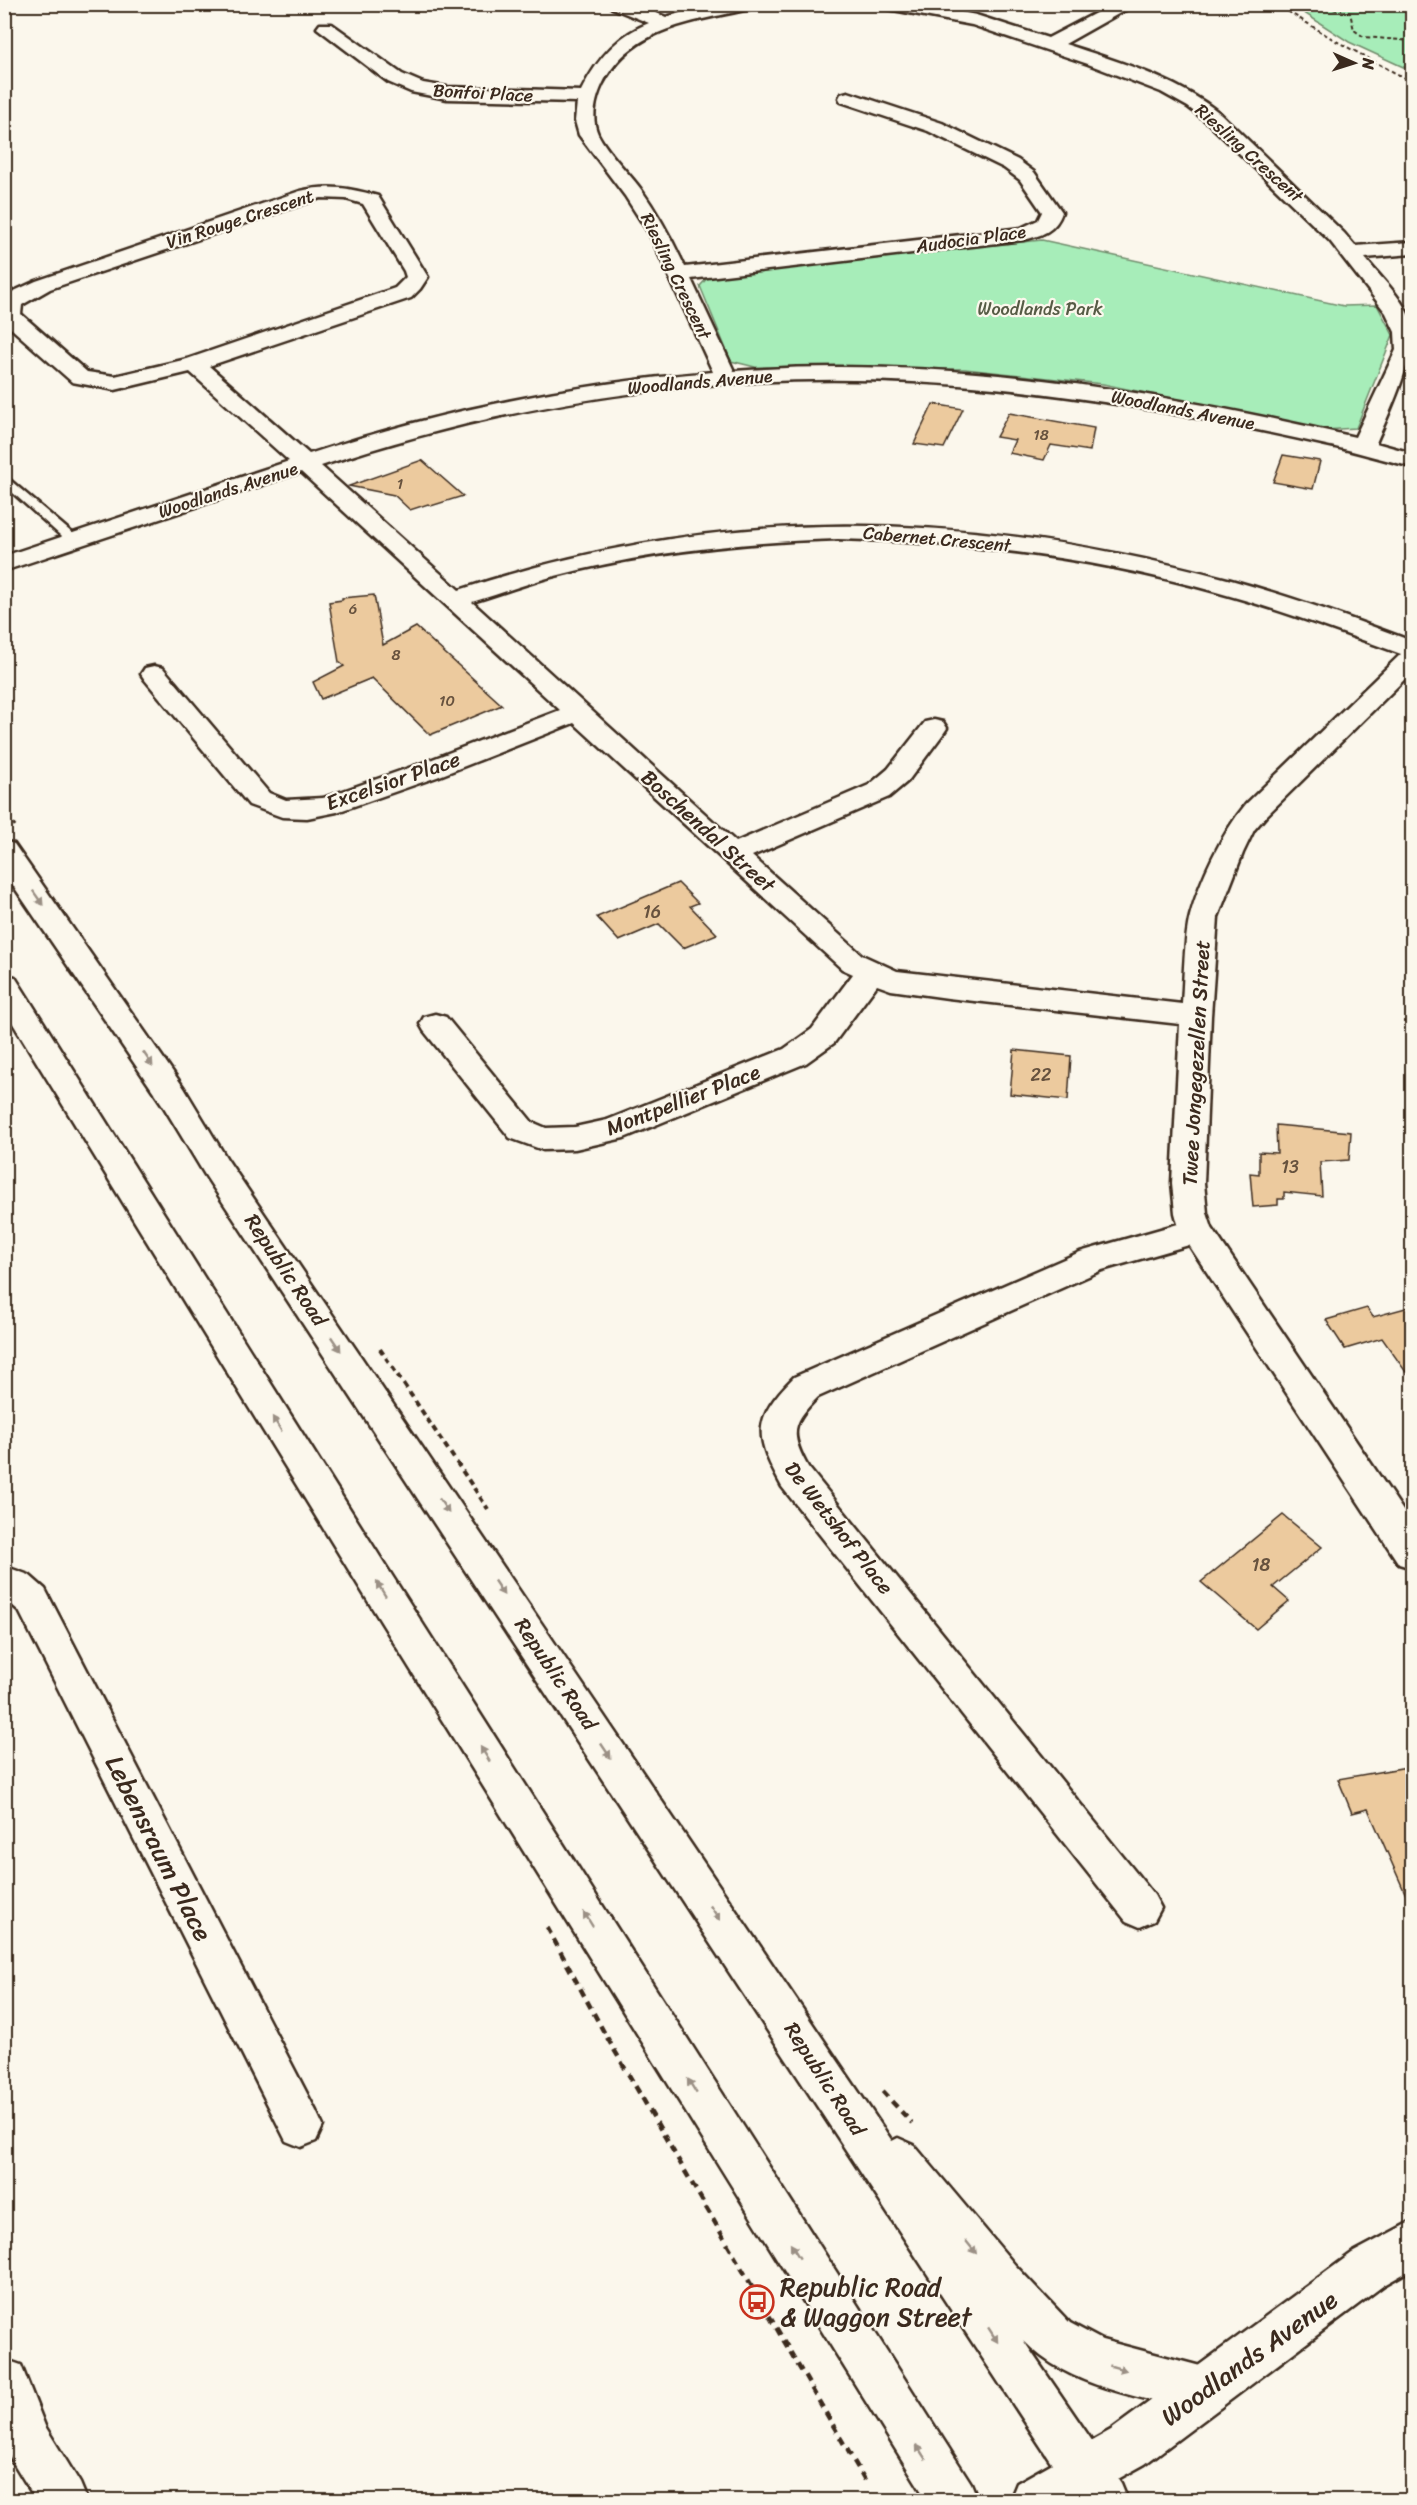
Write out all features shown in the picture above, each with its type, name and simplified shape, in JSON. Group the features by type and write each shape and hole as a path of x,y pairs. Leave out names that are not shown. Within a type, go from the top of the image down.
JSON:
{"street":[{"path":"618,4 666,23"},
{"name":"Riesling Crescent","path":"726,377 660,235 634,194 589,135 585,120 591,84 625,44 641,32 728,6 747,4"},
{"name":"Riesling Crescent","path":"888,4 960,16 1141,77 1196,103 1319,217 1351,253 1396,312 1406,332 1410,350 1363,445"},
{"path":"1049,45 1127,4"},
{"name":"Bonfoi Place","path":"326,28 395,78 418,88 447,93 587,98"},
{"name":"Audocia Place","path":"678,274 1023,234 1043,227 1047,222 1052,212 1027,176 1011,164 935,127 848,98"},
{"name":"Vin Rouge Crescent","path":"321,192 347,193 371,200 415,271 417,277 413,285 402,293 194,364 124,382 104,382 80,376 11,316 8,310 9,304 43,285 307,195 321,192"},
{"path":"1351,253 1413,248"},
{"path":"194,364 306,464"},
{"name":"Woodlands Avenue","path":"4,564 381,438 487,411 585,393 726,377 854,375 988,381 1090,393 1363,445 1413,460"},
{"name":"Boschendal Street","path":"306,464 852,962 891,980 1196,1016"},
{"name":"Cabernet Crescent","path":"455,600 548,571 720,539 858,532 912,533 1049,549 1198,579 1270,600 1413,649"},
{"name":"Twee Jongegezellen Street","path":"1413,658 1242,827 1229,853 1204,918 1196,1016 1188,1183 1191,1213 1197,1231 1413,1553"},
{"name":"Excelsior Place","path":"154,674 259,799 282,808 327,806 427,771 577,712"},
{"path":"732,854 879,791 898,776 934,728"},
{"name":"Republic Road","path":"4,850 173,1096 223,1177 835,2093 1027,2388 1095,2486"},
{"name":"Montpellier Place","path":"435,1024 521,1130 543,1139 575,1138 613,1130 795,1056 823,1036 871,972"},
{"path":"4,984 921,2452 954,2500"},
{"name":"De Wetshof Place","path":"1140,1908 795,1477 782,1454 776,1432 786,1406 806,1388 1092,1262 1197,1231"},
{"name":"Lebensraum Place","path":"4,1581 16,1586 32,1600 301,2126"},
{"path":"835,2093 918,2182 999,2281 1054,2338 1095,2361 1204,2390"},
{"name":"Woodlands Avenue","path":"1034,2500 1095,2486 1128,2447 1368,2269 1413,2244"},
{"path":"4,2382 28,2442 63,2500"}],"lane":[{"path":"4,478 74,541"}],"path":[{"path":"1276,4 1336,41 1413,82"},
{"path":"1313,4 1350,13 1354,30 1364,37 1413,41"}],"green space":[{"path":"1292,5 1412,5 1412,71 1349,42"},
{"name":"Woodlands Park","path":"1042,240 1344,306 1377,305 1393,335 1356,428 1324,430 1103,384 965,369 755,367 731,361 700,286 712,273"}],"building":[{"path":"933,404 963,409 944,448 914,444"},
{"path":"1009,413 1094,428 1090,451 1051,445 1044,460 1009,453 1015,440 996,437"},
{"path":"1283,455 1320,461 1313,489 1273,482"},
{"path":"422,460 463,496 410,510 394,495 349,486"},
{"path":"374,595 383,645 416,627 502,705 430,735 372,678 321,699 313,682 344,666 339,662 329,602 342,600 342,598"},
{"path":"678,883 698,903 690,906 717,934 683,948 659,924 619,941 597,917"},
{"path":"1014,1050 1071,1056 1068,1100 1010,1094"},
{"path":"1276,1125 1351,1132 1349,1160 1320,1162 1322,1196 1284,1192 1284,1199 1278,1199 1278,1205 1253,1207 1250,1173 1259,1174 1259,1152 1277,1153"},
{"path":"1413,1306 1413,1382 1382,1338 1345,1349 1326,1320 1367,1308 1373,1317"},
{"path":"1283,1515 1322,1547 1273,1587 1289,1601 1256,1629 1201,1582"},
{"path":"1413,1766 1413,1911 1368,1809 1352,1813 1338,1779"}],"place":[{"name":"Republic Road & Waggon Street","path":"757,2302"}]}
